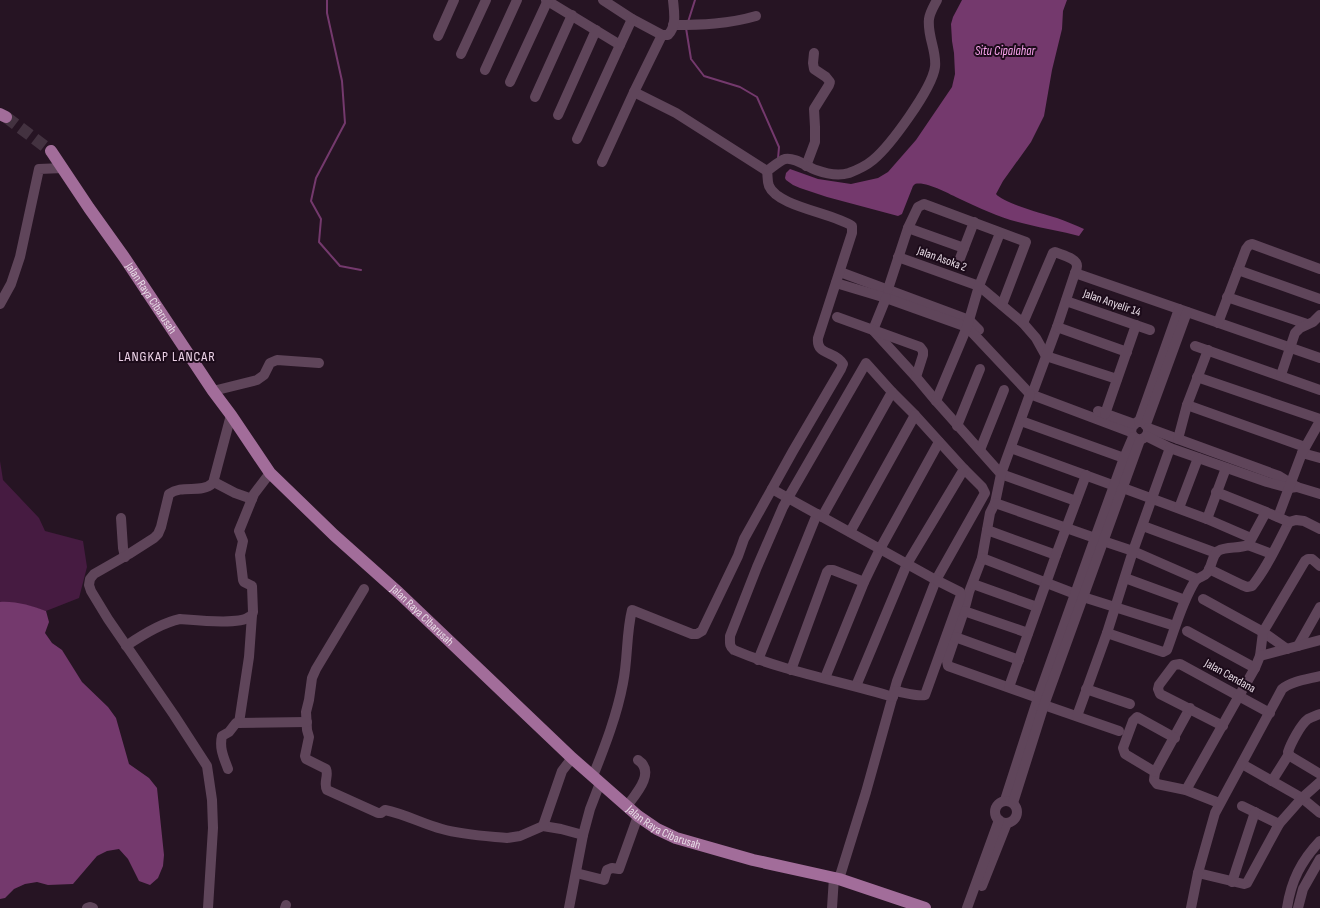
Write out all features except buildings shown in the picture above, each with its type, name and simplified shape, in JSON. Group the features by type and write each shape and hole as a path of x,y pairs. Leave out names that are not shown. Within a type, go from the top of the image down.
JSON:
{"main road":[{"name":"Jalan Raya Cibarusah","path":"51,151 128,262 213,391 270,473 334,536 405,598 572,758 638,816 657,829 676,838 753,860 836,878 924,908"}],"street":[{"path":"438,36 454,0"},
{"path":"461,54 486,0"},
{"path":"485,70 517,0"},
{"path":"510,82 547,0 620,45"},
{"path":"603,0 616,3 632,19 666,36 683,25 737,21 756,16"},
{"path":"673,0 683,25"},
{"path":"767,171 785,160 791,159 817,171 831,174 843,174 851,172 872,161 890,143 910,116 929,84 935,70 936,58 929,20 932,10 938,0"},
{"path":"535,97 572,16"},
{"path":"577,139 632,19"},
{"path":"558,115 596,30"},
{"path":"602,162 662,35"},
{"path":"806,166 815,142 814,109 830,82 826,76 814,69 812,63 814,53"},
{"path":"634,92 676,113 767,171"},
{"path":"0,304 11,284 18,263 39,169 63,168"},
{"path":"569,908 583,835 607,739 623,684 627,661 628,622 632,610 692,634 697,634 702,631 738,556 744,539 841,369 842,364 840,359 822,350 817,344 852,233 852,226 831,217 799,207 776,194 770,188 767,171"},
{"path":"873,330 887,294 908,228 918,207 924,204 1027,242 1002,304"},
{"path":"959,261 974,222"},
{"path":"908,228 964,248"},
{"path":"936,401 968,324 978,286 1000,233"},
{"path":"1218,323 1246,249 1249,245 1252,244 1320,269"},
{"path":"1023,323 1053,253 1055,252 1076,262 1077,266 1075,273 1057,327 1001,474 995,503 990,514 982,558 947,661 948,666 1009,687 1077,716 1120,731"},
{"name":"Jalan Asoka 2","path":"898,257 978,286 1002,304 1023,323 1036,338 1046,356"},
{"path":"1238,270 1320,299"},
{"path":"840,272 887,294 968,324 1032,391 1140,430 1178,439 1279,476 1293,486"},
{"path":"1075,273 1320,358"},
{"path":"836,283 887,294"},
{"path":"1227,297 1306,324"},
{"name":"Jalan Anyelir 14","path":"1066,301 1150,330"},
{"path":"1009,802 1041,701 1183,311"},
{"path":"1281,375 1296,333 1300,328 1313,322 1320,315"},
{"path":"837,317 920,347 923,351 923,355 916,377"},
{"path":"1105,414 1136,325"},
{"path":"1057,327 1127,352"},
{"path":"873,330 1001,474 1076,501"},
{"path":"1195,346 1320,390"},
{"path":"1178,439 1187,405 1208,350"},
{"path":"1046,356 1117,379"},
{"path":"213,391 258,380 264,375 270,363 277,360 319,363"},
{"path":"772,489 788,498 850,532 880,548 936,580 959,591 961,594 925,695 919,696 910,693 894,694 856,686 791,670 758,660 731,648 730,636 757,567 783,507 788,498 866,363 982,487 985,493 936,580 897,681 894,694 866,792 836,878 832,908"},
{"path":"958,426 980,369"},
{"path":"1197,377 1319,424 1304,450 1293,486 1278,517"},
{"path":"980,450 1004,390"},
{"path":"1032,391 1105,414 1140,430 1170,448 1271,484 1293,486 1320,494"},
{"path":"758,660 819,515 892,392"},
{"path":"1187,405 1304,450 1320,458"},
{"path":"208,908 213,828 212,800 207,766 126,646 91,591 89,585 90,579 94,574 154,538 158,534 170,494 179,490 203,489 209,487 214,482 231,415"},
{"path":"850,532 915,415"},
{"path":"1021,421 1124,458"},
{"path":"1119,487 1124,458 1140,430"},
{"path":"825,678 864,582 880,548 939,442"},
{"path":"1011,448 1207,519 1272,554"},
{"path":"1077,716 1107,634 1133,552 1170,448"},
{"path":"1179,508 1198,458"},
{"path":"1207,519 1226,468"},
{"path":"856,686 907,564 964,469"},
{"path":"239,723 249,657 253,612 252,586 243,580 240,556 243,541 239,531 254,494 270,473"},
{"path":"1009,687 1086,475"},
{"path":"214,482 235,493 252,498"},
{"path":"1216,492 1289,522 1296,520 1304,521 1320,529"},
{"path":"995,503 1099,539 1196,579"},
{"path":"1143,526 1216,552 1223,549 1238,548 1250,541 1266,512"},
{"path":"121,518 125,556"},
{"path":"1209,569 1247,587 1252,586 1257,580 1289,522"},
{"path":"987,530 1056,555"},
{"path":"1107,634 1163,652 1168,650 1185,600 1196,579 1204,576 1209,569 1216,552"},
{"path":"982,558 1079,595 1175,626"},
{"path":"1186,790 1255,668 1260,656 1263,632 1305,561 1312,559 1320,566"},
{"path":"791,670 827,572 833,570 864,582"},
{"path":"1125,578 1185,600"},
{"path":"973,584 1037,607"},
{"path":"364,589 314,675 306,712 308,742 305,756 306,759 326,768 328,773 325,785 327,790 378,813 387,810 443,829 507,838 520,836 543,826 583,835"},
{"path":"1203,599 1263,632 1287,649"},
{"path":"1298,646 1320,607"},
{"path":"964,611 1028,633"},
{"path":"126,646 137,638 175,620 231,621 243,620 252,615"},
{"path":"1187,631 1255,668"},
{"path":"955,637 1019,660"},
{"path":"1260,656 1320,640"},
{"name":"Jalan Cendana","path":"1190,708 1160,694 1158,689 1159,685 1177,663 1270,713"},
{"path":"1191,908 1198,874 1219,803 1242,764 1282,689 1285,686 1320,676"},
{"path":"1086,688 1130,704"},
{"path":"1219,803 1186,790 1157,784 1154,780 1155,772 1190,708 1223,726"},
{"path":"1272,781 1289,754 1288,752 1290,746 1303,724 1307,719 1320,714"},
{"path":"1155,772 1124,752 1123,748 1133,721 1137,717 1174,738"},
{"path":"228,769 222,754 221,740 222,736 229,732 236,724 307,722"},
{"path":"1289,754 1320,774"},
{"path":"543,826 562,771 572,758"},
{"path":"627,806 643,782 646,773 646,767 638,760"},
{"path":"1242,764 1302,798 1320,813"},
{"path":"1198,874 1232,882 1247,883 1279,824 1302,798 1320,782"},
{"path":"1000,802 1009,802 1017,808 1016,815 1013,820 1003,821 996,816 995,810 1000,802"},
{"path":"1242,806 1279,824"},
{"path":"1232,882 1254,812"},
{"path":"576,874 604,880 607,870 612,868 619,869 638,816"},
{"path":"966,908 1003,821"},
{"path":"973,908 1003,821"},
{"path":"1287,908 1292,886 1300,867 1308,854 1320,841"},
{"path":"1298,908 1303,889 1320,859"},
{"path":"87,908 93,908"}],"shaded area":[{"path":"0,461 3,480 39,518 45,531 83,541 87,567 79,598 46,611 30,606 0,602"}],"water":[{"name":"Situ Cipalahar","path":"962,0 1067,0 1063,11 1062,29 1052,70 1044,116 1031,142 1003,181 996,194 1007,201 1084,229 1079,236 1009,219 984,210 938,188 925,184 915,184 913,186 902,214 898,216 827,197 800,188 793,185 785,178 786,173 790,169 818,179 851,184 878,178 888,172 916,140 952,87 955,74 951,24"},
{"path":"0,602 18,603 46,611 49,622 45,633 52,643 62,650 82,682 108,707 116,718 129,764 149,778 157,788 164,855 163,866 158,878 150,885 139,881 128,859 119,849 107,851 97,856 73,884 48,885 37,882 25,884 14,889 5,898 0,899"}],"waterway":[{"path":"327,0 327,13 342,81 345,123 316,178 311,201 321,219 319,242 340,266 361,270"},
{"path":"688,22 695,0"},
{"path":"686,28 691,59 704,76 740,87 757,97 779,147 778,159"}],"tunnel":[{"path":"6,117 51,151"}],"district":[{"name":"LANGKAP LANCAR","path":"167,356"}]}
